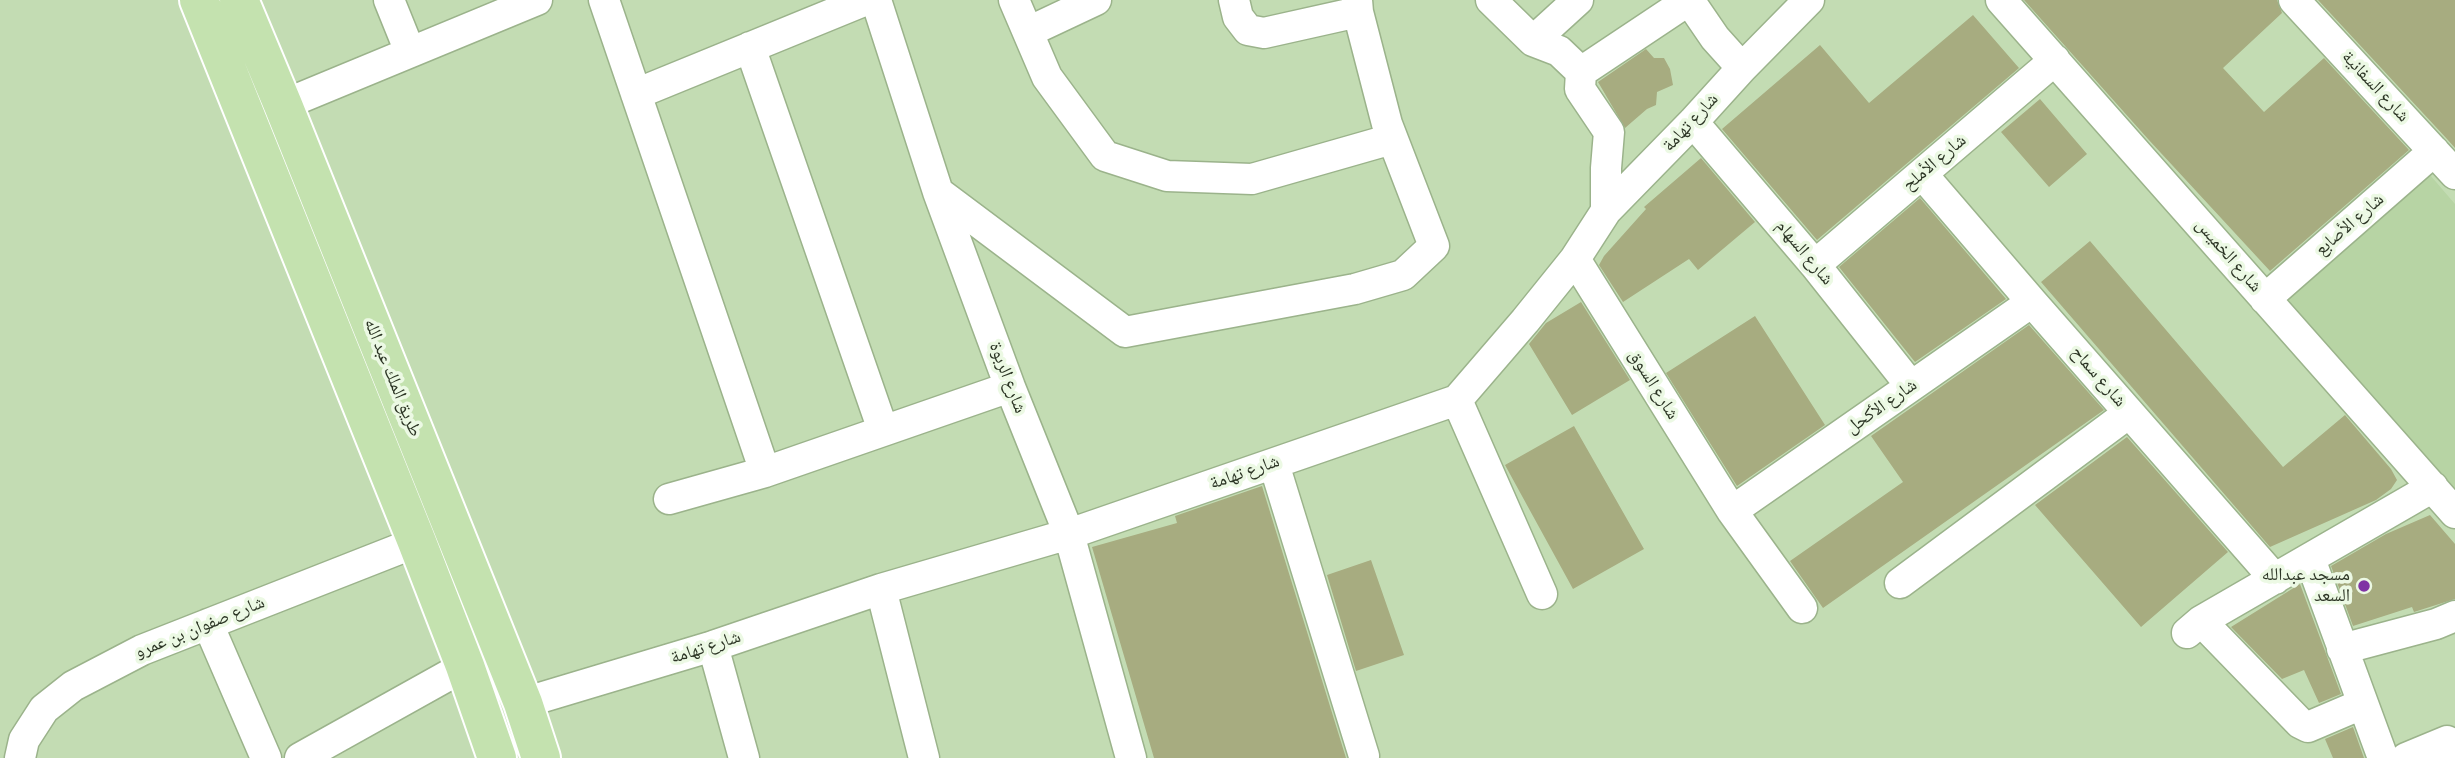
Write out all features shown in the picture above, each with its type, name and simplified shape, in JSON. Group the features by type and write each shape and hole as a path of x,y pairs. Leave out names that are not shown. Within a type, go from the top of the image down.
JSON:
{"main road":[{"path":"199,0 465,666 497,758"},
{"name":"طريق الملك عبد الله","path":"239,0 523,704 541,758"}],"street":[{"path":"388,0 410,52"},
{"path":"604,0 765,472"},
{"path":"636,94 866,0"},
{"name":"شارع الربوة","path":"876,0 938,192 1010,387 1069,534 1131,758"},
{"path":"1014,0 1047,77 1105,156 1167,176 1252,179 1392,139"},
{"path":"1028,32 1096,0"},
{"path":"938,192 1125,332 1355,289 1403,275 1434,246 1392,139 1357,6 1264,33 1248,30 1238,17 1234,0"},
{"path":"1491,0 1533,41 1559,51 1581,72 1580,89 1609,132 1606,211"},
{"path":"1533,41 1578,0"},
{"path":"1581,72 1689,0 1715,38 1742,68"},
{"name":"شارع تهامة","path":"523,704 713,646 881,589 1069,534 1457,400 1575,259 1606,211 1810,0"},
{"name":"شارع الخميس","path":"2001,0 2455,513"},
{"name":"شارع السفانية","path":"2294,0 2455,174"},
{"path":"283,105 525,2"},
{"path":"750,47 883,430"},
{"name":"شارع الأملح","path":"1815,265 2055,60"},
{"name":"شارع السهام","path":"1693,122 1815,265 1911,386"},
{"name":"شارع الأصابع","path":"2265,299 2434,151"},
{"name":"شارع سماح","path":"1922,174 2275,579"},
{"name":"شارع السوق","path":"1575,259 1732,511 1802,608"},
{"name":"شارع الأكحل","path":"1732,511 2032,302"},
{"path":"669,499 765,472 1010,387"},
{"path":"1457,400 1542,594"},
{"path":"1900,583 2129,413"},
{"path":"1274,464 1364,757"},
{"path":"2362,704 2308,727 2300,723 2194,627 2432,487"},
{"name":"شارع صفوان بن عمرو","path":"20,758 24,740 44,709 73,686 142,650 416,542"},
{"path":"2310,559 2383,758"},
{"path":"881,589 924,758"},
{"path":"2342,649 2436,624 2455,615"},
{"path":"208,624 266,758"},
{"path":"713,646 744,758"},
{"path":"300,758 465,666"},
{"path":"2406,758 2447,741 2454,758"}],"shaded area":[{"path":"2430,175 2455,204 2455,491 2285,297"}],"building":[{"path":"2024,0 2277,0 2282,13 2223,68 2264,112 2324,58 2409,150 2270,271"},
{"path":"2318,0 2455,0 2455,148 2447,139"},
{"path":"1973,15 2019,68 1817,240 1722,129 1820,45 1869,103"},
{"path":"1646,49 1654,58 1664,58 1670,69 1673,85 1657,92 1656,105 1647,109 1625,128 1598,82"},
{"path":"2040,99 2087,154 2049,187 2001,132"},
{"path":"1701,158 1755,222 1698,270 1689,259 1623,302 1599,265 1646,209 1644,207"},
{"path":"1920,198 2006,299 1915,362 1839,267"},
{"path":"2090,241 2283,467 2345,415 2391,469 2397,480 2391,489 2376,500 2270,547 2041,282"},
{"path":"1581,302 1630,380 1572,415 1529,344 1546,323"},
{"path":"1755,316 1825,425 1737,486 1666,373"},
{"path":"2029,325 2104,410 1823,608 1790,561 1903,482 1871,436"},
{"path":"1574,426 1644,549 1573,589 1505,465"},
{"path":"2127,437 2228,552 2141,627 2035,505"},
{"path":"1262,486 1346,758 1154,758 1092,547 1177,523 1175,516"},
{"path":"2430,515 2455,544 2455,599 2414,612 2412,607 2353,626 2331,566 2386,534"},
{"path":"1371,560 1404,655 1356,671 1327,575"},
{"path":"2300,584 2341,694 2319,703 2304,670 2282,679 2231,627"},
{"path":"2353,727 2364,758 2333,758 2325,739"}],"place":[{"name":"مسجد عبدالله السعد","path":"2364,586"}]}
